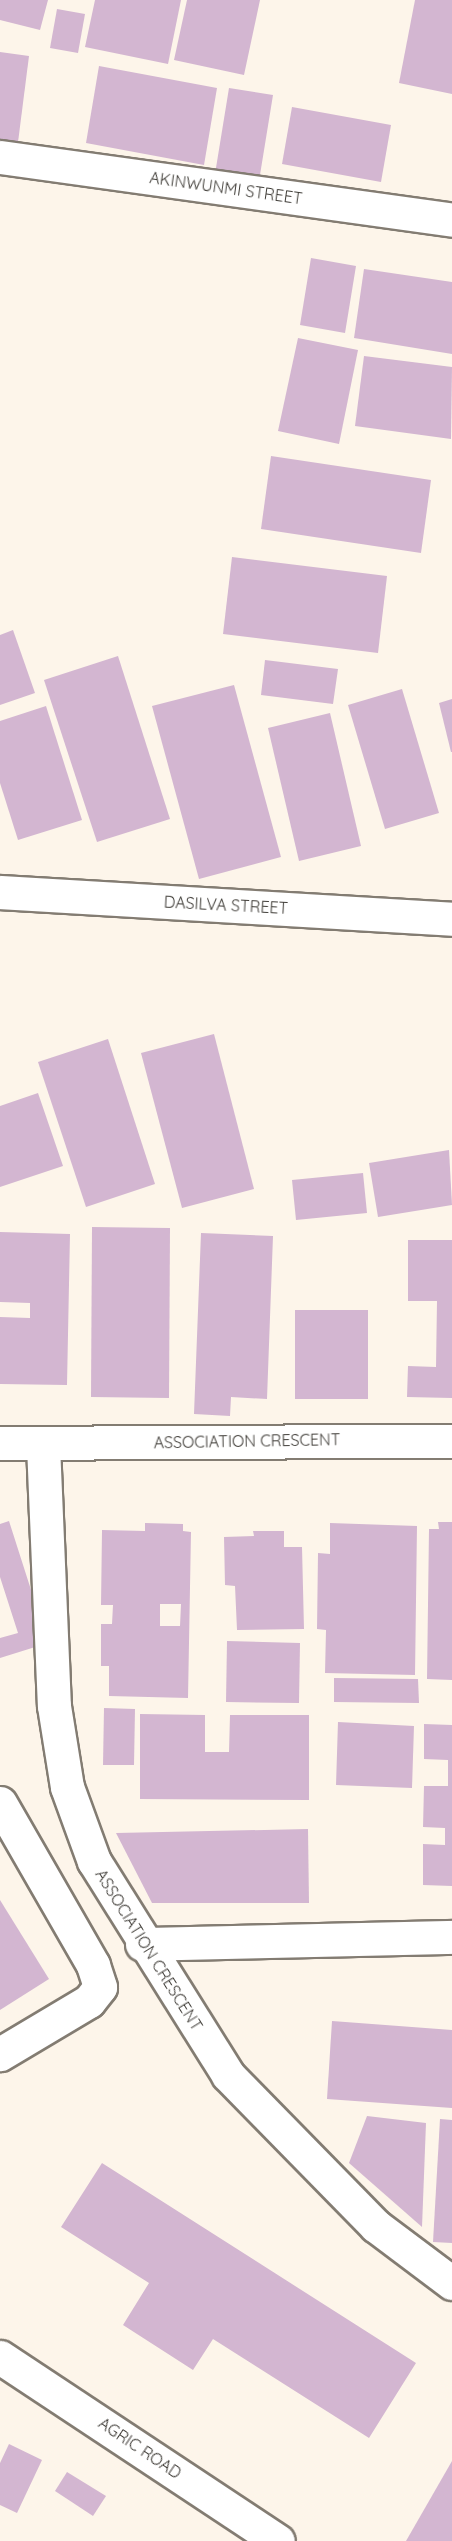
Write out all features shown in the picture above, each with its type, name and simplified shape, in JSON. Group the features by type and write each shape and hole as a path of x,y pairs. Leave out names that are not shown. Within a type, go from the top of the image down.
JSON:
{"street":[{"name":"AKINWUNMI STREET","path":"0,157 452,220"},
{"name":"DASILVA STREET","path":"0,892 452,919"},
{"name":"ASSOCIATION CRESCENT","path":"0,1443 43,1445 452,1441"},
{"name":"ASSOCIATION CRESCENT","path":"43,1445 54,1706 67,1787 94,1861 142,1944 228,2075 376,2226 452,2283"},
{"path":"0,1803 93,1965 100,1987 89,2001 0,2054"},
{"path":"142,1944 452,1938"},
{"name":"AGRIC ROAD","path":"0,2357 278,2541"}],"building":[{"path":"0,0 48,0 40,30 0,20"},
{"path":"95,0 181,0 168,64 85,47"},
{"path":"187,0 260,0 244,75 174,60"},
{"path":"415,0 452,0 452,94 399,83"},
{"path":"57,9 85,14 78,53 50,48"},
{"path":"0,52 29,56 17,150 0,148"},
{"path":"99,66 217,88 204,165 86,143"},
{"path":"229,88 273,95 259,181 215,174"},
{"path":"292,107 391,125 381,182 282,164"},
{"path":"311,258 356,266 345,333 300,325"},
{"path":"364,269 452,282 452,354 354,338"},
{"path":"298,338 358,350 339,444 278,431"},
{"path":"364,356 452,367 451,439 355,426"},
{"path":"271,456 431,480 421,553 261,529"},
{"path":"232,557 387,576 378,653 223,634"},
{"path":"13,630 35,693 0,705 0,635"},
{"path":"118,656 170,819 97,842 44,680"},
{"path":"265,660 338,669 333,704 261,695"},
{"path":"234,685 281,857 199,879 152,706"},
{"path":"402,689 439,813 385,829 348,705"},
{"path":"452,699 452,752 451,752 439,703"},
{"path":"46,706 82,820 18,840 0,783 0,721"},
{"path":"330,713 361,846 299,861 268,728"},
{"path":"214,1034 254,1189 182,1208 141,1053"},
{"path":"108,1039 155,1184 86,1207 38,1062"},
{"path":"38,1093 63,1166 0,1187 0,1106"},
{"path":"449,1150 452,1205 378,1217 369,1163"},
{"path":"363,1173 367,1213 296,1220 292,1180"},
{"path":"92,1227 170,1228 169,1398 91,1397"},
{"path":"0,1232 70,1234 67,1385 0,1384 0,1317 30,1318 30,1303 0,1302"},
{"path":"201,1233 273,1236 267,1399 231,1397 230,1416 194,1414"},
{"path":"408,1240 452,1240 452,1398 407,1397 408,1366 436,1367 437,1301 408,1301"},
{"path":"295,1310 368,1310 368,1399 295,1399"},
{"path":"9,1521 48,1643 0,1658 0,1638 18,1633 0,1577 0,1524"},
{"path":"438,1522 452,1522 452,1680 427,1679 429,1529 439,1529"},
{"path":"145,1523 183,1524 183,1531 191,1532 188,1698 109,1696 109,1666 101,1666 101,1624 112,1624 113,1605 101,1605 102,1530 145,1531","holes":["160,1604 181,1604 180,1626 160,1626"]},
{"path":"330,1523 417,1526 415,1675 325,1673 326,1630 317,1629 318,1553 330,1554"},
{"path":"253,1531 284,1531 284,1547 302,1547 304,1629 237,1630 235,1586 225,1585 224,1537 254,1536"},
{"path":"227,1641 300,1643 299,1703 226,1702"},
{"path":"334,1678 418,1679 419,1703 334,1702"},
{"path":"104,1708 135,1709 134,1765 103,1765"},
{"path":"140,1714 205,1715 205,1752 229,1752 230,1715 309,1715 309,1800 140,1799"},
{"path":"338,1722 414,1726 412,1788 336,1785"},
{"path":"424,1724 452,1725 452,1886 423,1885 423,1844 445,1845 445,1828 423,1827 424,1786 448,1786 448,1760 424,1759"},
{"path":"308,1829 309,1903 152,1903 116,1833"},
{"path":"0,1900 49,1979 0,2010"},
{"path":"332,2021 452,2030 452,2108 327,2099"},
{"path":"367,2116 426,2123 422,2227 349,2163"},
{"path":"440,2119 452,2120 452,2243 433,2242"},
{"path":"102,2163 416,2363 369,2438 213,2339 193,2370 123,2325 149,2283 61,2227"},
{"path":"9,2444 42,2460 17,2513 0,2505 0,2463"},
{"path":"452,2461 452,2541 406,2541"},
{"path":"67,2472 106,2496 93,2516 55,2491"}]}
